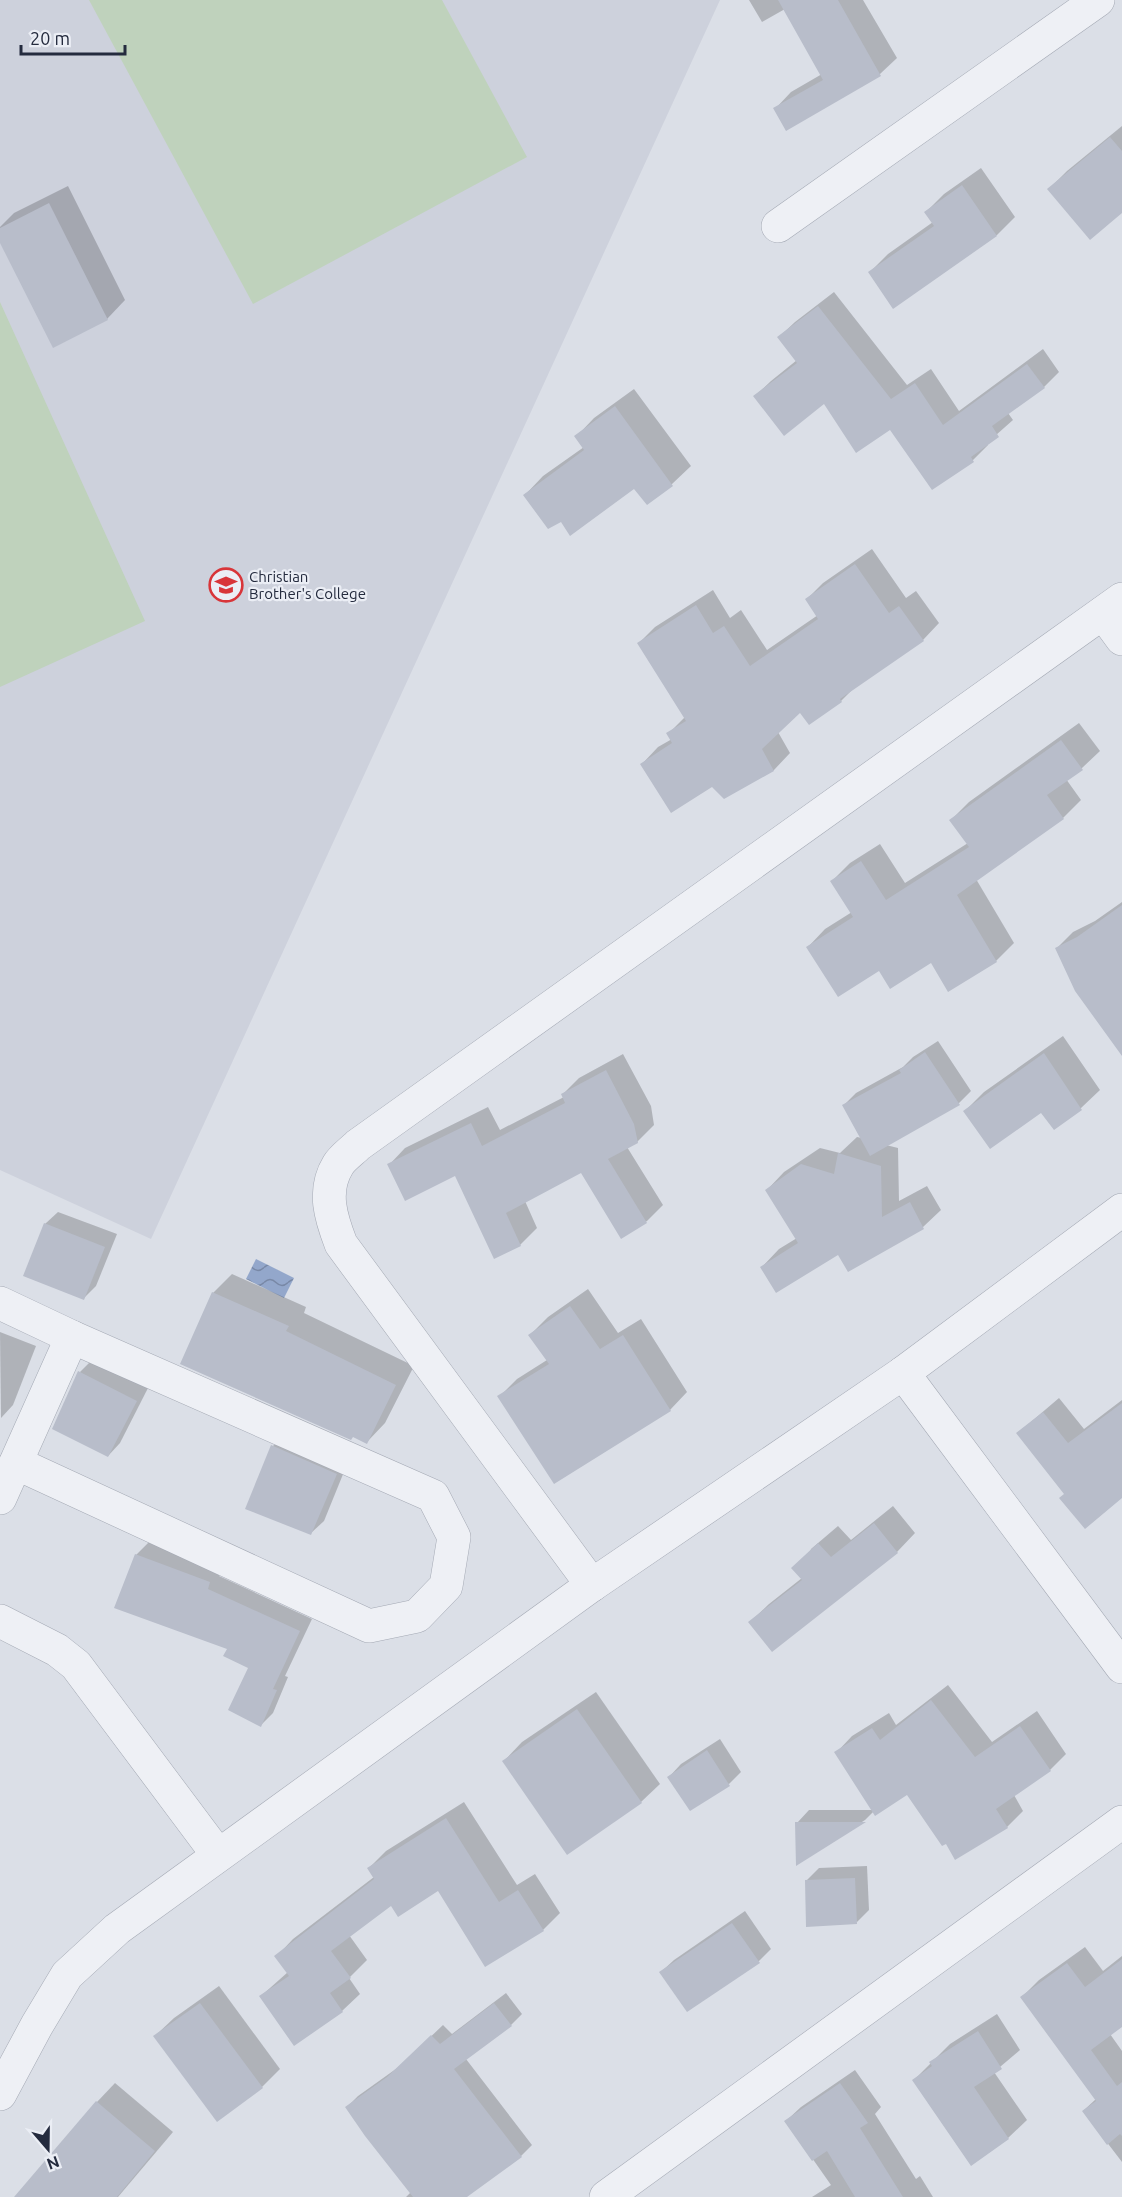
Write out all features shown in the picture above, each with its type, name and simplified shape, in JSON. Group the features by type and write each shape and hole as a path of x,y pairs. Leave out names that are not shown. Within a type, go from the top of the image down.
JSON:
{"street":[{"path":"778,226 1098,0"},
{"path":"592,1586 341,1244 331,1216 328,1191 338,1165 358,1145 1113,606 1122,639"},
{"path":"0,2094 67,1975 117,1929 592,1586 903,1373 1122,1210"},
{"path":"0,1303 433,1496 454,1537 446,1586 417,1616 369,1626 16,1463"},
{"path":"0,1498 72,1337"},
{"path":"903,1373 1122,1667"},
{"path":"0,1621 57,1650 76,1665 218,1855"},
{"path":"606,2197 1122,1822"}],"shaded area":[{"name":"Christian Brother's College","path":"0,0 720,0 151,1239 0,1170"}],"green space":[{"path":"89,0 442,0 527,157 253,304"},
{"path":"0,302 145,621 0,687"}],"water":[{"path":"256,1259 294,1278 284,1298 246,1279"}],"building":[{"path":"778,0 838,0 881,76 786,131 773,108 823,80"},
{"path":"1110,137 1122,151 1122,213 1090,240 1047,189"},
{"path":"962,185 997,236 893,309 868,272 934,226 924,212"},
{"path":"49,203 108,320 53,348 0,243 0,228"},
{"path":"818,306 891,399 915,383 943,425 1027,364 1045,388 992,426 999,437 971,457 974,462 932,490 890,430 856,453 824,404 784,436 753,396 797,363 777,337"},
{"path":"615,406 673,486 647,505 634,489 570,536 561,522 548,529 523,495 584,450 574,436"},
{"path":"855,564 889,613 899,606 924,641 840,699 842,702 809,725 800,713 762,749 774,771 724,799 712,787 671,813 640,764 672,743 666,733 686,721 637,643 696,605 713,633 724,626 750,666 818,619 805,599"},
{"path":"1061,740 1083,770 1047,795 1064,819 957,895 997,962 948,992 931,963 890,989 879,971 838,997 806,947 853,917 830,881 861,861 886,900 969,847 949,820"},
{"path":"1122,905 1122,1056 1075,991 1055,948 1077,937"},
{"path":"925,1052 960,1105 870,1156 842,1105 901,1073 899,1070"},
{"path":"1044,1053 1082,1110 1054,1130 1041,1113 990,1149 963,1111"},
{"path":"606,1070 634,1124 638,1143 608,1159 647,1223 621,1239 581,1173 506,1213 521,1246 494,1259 455,1176 405,1201 387,1164 471,1123 482,1146 565,1103 561,1094"},
{"path":"838,1153 881,1166 882,1217 910,1202 924,1229 848,1272 838,1255 776,1293 760,1267 798,1243 765,1190 801,1164 834,1174"},
{"path":"44,1223 105,1247 84,1300 23,1276"},
{"path":"212,1292 289,1326 286,1331 396,1385 367,1444 353,1437 351,1440 180,1364"},
{"path":"570,1306 600,1349 623,1335 671,1411 554,1484 497,1396 549,1364 528,1335"},
{"path":"78,1371 137,1401 108,1457 52,1429"},
{"path":"1122,1403 1122,1498 1085,1529 1059,1498 1064,1494 1016,1433 1043,1412 1068,1443"},
{"path":"271,1445 337,1474 311,1535 245,1509"},
{"path":"874,1523 898,1553 772,1652 748,1622 802,1580 791,1568 818,1543 831,1557"},
{"path":"135,1554 210,1582 208,1589 300,1631 273,1689 277,1690 261,1727 228,1710 248,1668 223,1656 227,1649 114,1608"},
{"path":"931,1700 975,1757 1020,1726 1051,1771 996,1809 1008,1828 955,1860 946,1844 942,1846 907,1795 875,1816 834,1752 872,1728 880,1740"},
{"path":"577,1709 642,1803 567,1855 502,1761"},
{"path":"707,1750 730,1786 690,1811 667,1777"},
{"path":"446,1818 499,1902 518,1890 544,1931 485,1967 438,1891 398,1917 391,1906 331,1951 351,1978 330,1993 343,2012 294,2046 259,1996 289,1976 274,1956 374,1879 367,1868"},
{"path":"795,1822 866,1822 796,1866"},
{"path":"855,1878 857,1924 806,1927 805,1880"},
{"path":"732,1923 760,1963 687,2012 659,1972"},
{"path":"1122,1959 1122,2027 1091,2050 1117,2086 1122,2082 1122,2136 1120,2134 1107,2145 1082,2111 1096,2101 1020,1997 1067,1963 1085,1987"},
{"path":"200,2003 263,2088 217,2122 153,2036"},
{"path":"494,2003 512,2026 454,2069 522,2157 467,2197 413,2197 345,2107 387,2077 431,2035 440,2044"},
{"path":"978,2031 1002,2069 974,2087 1009,2139 971,2166 912,2080 932,2066 929,2062"},
{"path":"840,2083 868,2123 860,2128 903,2197 855,2197 827,2151 812,2161 784,2121"},
{"path":"96,2101 155,2151 117,2197 14,2197"}],"place":[{"name":"Christian Brother's College","path":"226,585"}]}
